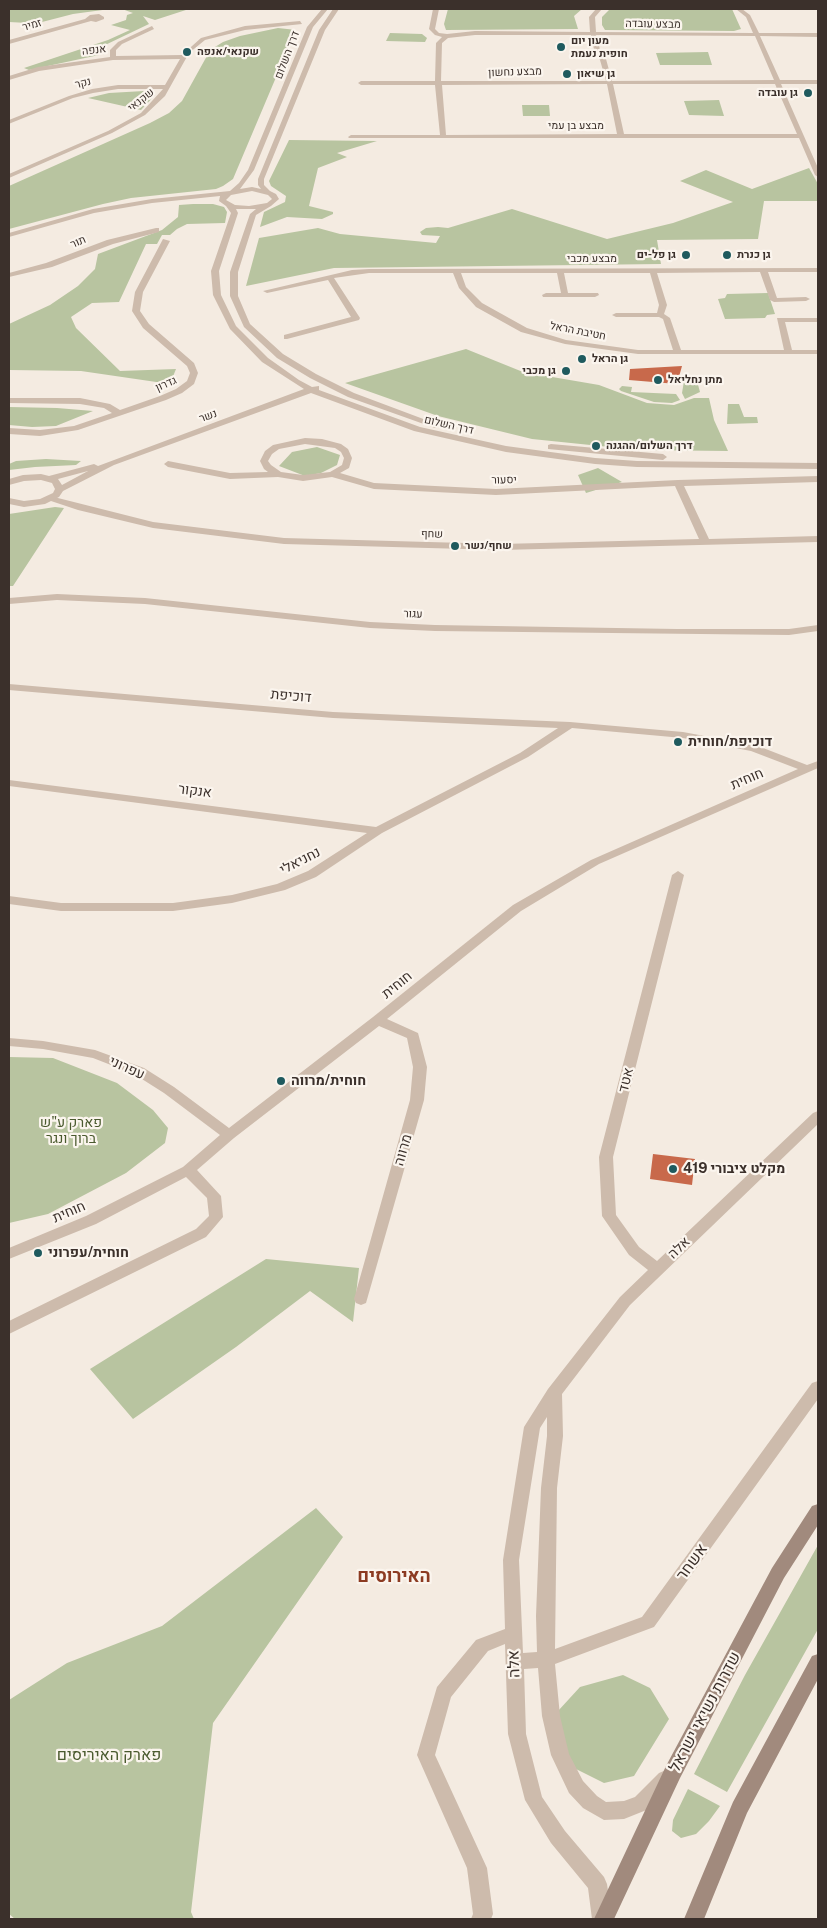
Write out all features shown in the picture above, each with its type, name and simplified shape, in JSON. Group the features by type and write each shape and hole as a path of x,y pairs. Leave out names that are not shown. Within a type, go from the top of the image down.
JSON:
{"main road":[{"name":"שדרות נשיאי ישראל","path":"603,1919 673,1772 778,1573 818,1510"},
{"path":"694,1919 740,1808 818,1662"}],"street":[{"name":"דרך השלום","path":"231,192 242,184 251,170 312,25 325,9"},
{"name":"דרך השלום","path":"336,9 324,26 261,179 261,185 267,192 274,195 276,199 253,214 234,272 234,296 247,325 280,356 328,384 428,423 513,442 646,456 818,457"},
{"path":"436,9 432,29 438,34 454,38"},
{"path":"599,9 591,21 593,34 598,54 603,58 610,82 621,136"},
{"path":"739,9 748,16 818,175"},
{"name":"זמיר","path":"9,42 90,20"},
{"name":"שקנאי","path":"9,176 128,123 154,104 167,87 184,57 194,45 204,39 230,31 266,26 324,26"},
{"path":"113,58 113,50 120,43 152,28"},
{"name":"מבצע עובדה","path":"447,36 465,34 818,35"},
{"name":"מבצע עובדה","path":"454,38 487,34"},
{"path":"443,137 438,82 440,41 447,36"},
{"path":"440,49 446,42 454,38"},
{"name":"אנפה","path":"9,78 18,74 61,65 113,58 184,57"},
{"path":"9,71 18,74"},
{"name":"מבצע נחשון","path":"361,83 818,82"},
{"name":"נקר","path":"9,122 86,92 118,87 167,87"},
{"name":"מבצע בן עמי","path":"350,137 802,136"},
{"path":"9,235 93,211 231,192 252,190 267,192"},
{"path":"227,205 222,198 231,192"},
{"path":"173,199 209,200 245,208 265,206"},
{"name":"דרך השלום","path":"227,205 235,214 215,271 217,295 233,327 265,360 296,382 312,390 417,429 506,449 596,461 637,464 818,466"},
{"name":"תור","path":"9,275 56,262 110,242 156,230"},
{"name":"גדרון","path":"9,431 32,433 56,432 80,426 179,391 189,384 194,377 191,365 146,326 136,311 139,292 166,241"},
{"path":"560,270 564,295"},
{"path":"653,270 663,305 660,315"},
{"path":"763,270 774,300 806,299"},
{"name":"מבצע מכבי","path":"456,271 818,270"},
{"path":"267,291 330,277 369,271 456,271"},
{"name":"חטיבת הראל","path":"456,271 464,288 479,305 524,330 565,342 638,352 818,352"},
{"path":"287,337 356,318 330,277"},
{"path":"546,296 595,295"},
{"path":"616,315 660,315 666,318 678,352"},
{"path":"789,352 780,320 818,320"},
{"name":"נשר","path":"9,482 27,477 49,478 111,463 328,384"},
{"path":"9,400 51,399 80,401 107,406 119,413"},
{"path":"278,474 267,467 264,461 268,453 276,447 305,441 335,445 345,451 348,458 346,466 332,474"},
{"name":"נשר","path":"50,499 60,489 111,463"},
{"name":"יסעור","path":"168,464 230,476 278,474 303,478 332,474 374,486 496,492 678,483 818,479"},
{"path":"49,478 58,483 60,489"},
{"path":"678,483 704,541"},
{"path":"9,501 33,503 50,499"},
{"name":"שחף","path":"50,499 153,525 284,541 500,547 818,539"},
{"name":"עגור","path":"9,601 58,597 145,601 370,625 441,628 789,632 818,628"},
{"name":"דוכיפת","path":"9,688 333,715 570,725 683,735 754,748 813,766"},
{"name":"נחניאלי","path":"9,900 61,907 173,907 232,899 281,887 312,874 378,831 524,755 570,725"},
{"name":"חוחית","path":"9,1254 91,1220 188,1170 229,1135 378,1020 517,908 594,862 813,766"},
{"name":"אנקור","path":"9,783 378,831"},
{"name":"אטד","path":"658,1270 634,1251 609,1216 606,1157 678,875"},
{"name":"מרווה","path":"361,1299 417,1100 420,1067 413,1036 378,1020"},
{"name":"עפרוני","path":"9,1042 43,1045 95,1054 139,1071 169,1090 229,1135"},
{"name":"אלה","path":"603,1919 597,1884 558,1837 534,1800 517,1734 511,1560 532,1427 554,1392 625,1301 818,1116"},
{"path":"9,1328 201,1233 216,1217 214,1196 188,1170"},
{"name":"אשחר","path":"514,1661 546,1660 648,1622 818,1387"},
{"path":"554,1392 555,1436 549,1488 546,1660 551,1716 560,1755 576,1787 590,1802 604,1810 624,1810 642,1803 673,1772"},
{"path":"481,1919 483,1914 477,1868 426,1754 443,1693 482,1645 513,1634"}],"green space":[{"path":"9,9 110,9 28,23 9,22"},
{"path":"122,9 189,9 155,20 143,16 149,24 103,46 97,50 99,55 29,70 24,68 108,40 130,30 111,25 126,20 127,15 133,13"},
{"path":"448,9 582,9 574,16 578,29 446,30 444,24"},
{"path":"610,9 732,9 741,29 734,31 605,30 602,25 602,17"},
{"path":"278,28 296,30 233,179 216,189 131,198 9,229 9,186 169,113 182,101 208,54 215,47 240,36"},
{"path":"390,33 422,34 427,38 425,42 386,41"},
{"path":"708,52 712,65 660,65 656,53"},
{"path":"154,92 155,95 141,110 88,98 109,93"},
{"path":"719,100 724,116 689,115 684,101"},
{"path":"522,105 549,105 550,116 523,116"},
{"path":"289,140 377,141 337,153 347,157 318,168 309,206 333,212 333,214 322,219 287,217 260,227 264,212 285,202 286,196 271,186 269,181"},
{"path":"809,168 818,184 818,201 764,201 758,239 657,240 661,264 334,268 246,286 259,238 318,228 340,234 436,243 440,236 422,235 420,232 426,228 448,228 512,209 607,239 673,223 733,202 680,181 706,170 752,189"},
{"path":"213,204 224,207 227,212 225,223 187,224 170,235 162,235 157,244 146,244 119,302 92,303 71,317 76,328 120,371 176,369 170,384 81,371 9,370 9,324 50,305 78,286 95,269 98,254 162,230 178,217 179,205"},
{"path":"768,293 775,314 767,315 765,318 725,319 718,299 725,298 727,294"},
{"path":"466,349 523,372 599,385 647,403 674,405 694,398 709,398 714,420 728,451 639,450 532,439 438,416 345,383"},
{"path":"686,378 697,381 700,392 685,399 682,393 684,381 687,381"},
{"path":"622,386 632,387 631,392 676,394 680,400 672,403 654,402 621,391 619,389"},
{"path":"728,404 739,404 744,417 757,417 758,423 727,424"},
{"path":"9,407 93,411 56,426 32,427 9,425"},
{"path":"317,447 340,455 337,465 321,473 305,476 279,466 292,452"},
{"path":"46,459 81,461 76,465 9,470 9,464 16,461"},
{"path":"598,468 622,482 586,493 578,475"},
{"path":"55,507 64,508 13,586 9,586 9,514"},
{"name":"פארק ע\"ש ברוך ונגר","path":"9,1057 53,1058 117,1083 153,1110 168,1128 165,1143 126,1173 48,1214 9,1223"},
{"path":"266,1259 359,1268 353,1322 310,1291 236,1347 133,1419 90,1369"},
{"name":"פארק האיריסים","path":"316,1508 343,1537 213,1723 191,1912 194,1919 15,1919 9,1914 9,1700 67,1663 162,1626"},
{"path":"818,1545 818,1629 727,1792 694,1774 745,1675"},
{"path":"623,1675 650,1688 669,1719 634,1776 604,1783 576,1769 562,1743 558,1711 580,1687"},
{"path":"688,1789 720,1806 696,1834 681,1838 672,1831 673,1820"}],"building":[{"path":"682,366 677,384 629,380 630,369"},
{"name":"מקלט ציבורי 419","path":"653,1154 695,1159 692,1185 650,1179"}],"place":[{"name":"מעון יום חופית נעמת","path":"561,47"},
{"name":"שקנאי/אנפה","path":"187,52"},
{"name":"גן שיאון","path":"567,74"},
{"name":"גן עובדה","path":"808,93"},
{"name":"גן פל-ים","path":"686,255"},
{"name":"גן כנרת","path":"727,255"},
{"name":"גן הראל","path":"582,359"},
{"name":"גן מכבי","path":"566,371"},
{"name":"מתן נחליאל","path":"658,380"},
{"name":"דרך השלום/ההגנה","path":"596,446"},
{"name":"שחף/נשר","path":"455,546"},
{"name":"דוכיפת/חוחית","path":"678,742"},
{"name":"חוחית/מרווה","path":"281,1081"},
{"name":"מקלט ציבורי 419","path":"673,1169"},
{"name":"חוחית/עפרוני","path":"38,1253"}],"district":[{"name":"האירוסים","path":"394,1576"}]}
